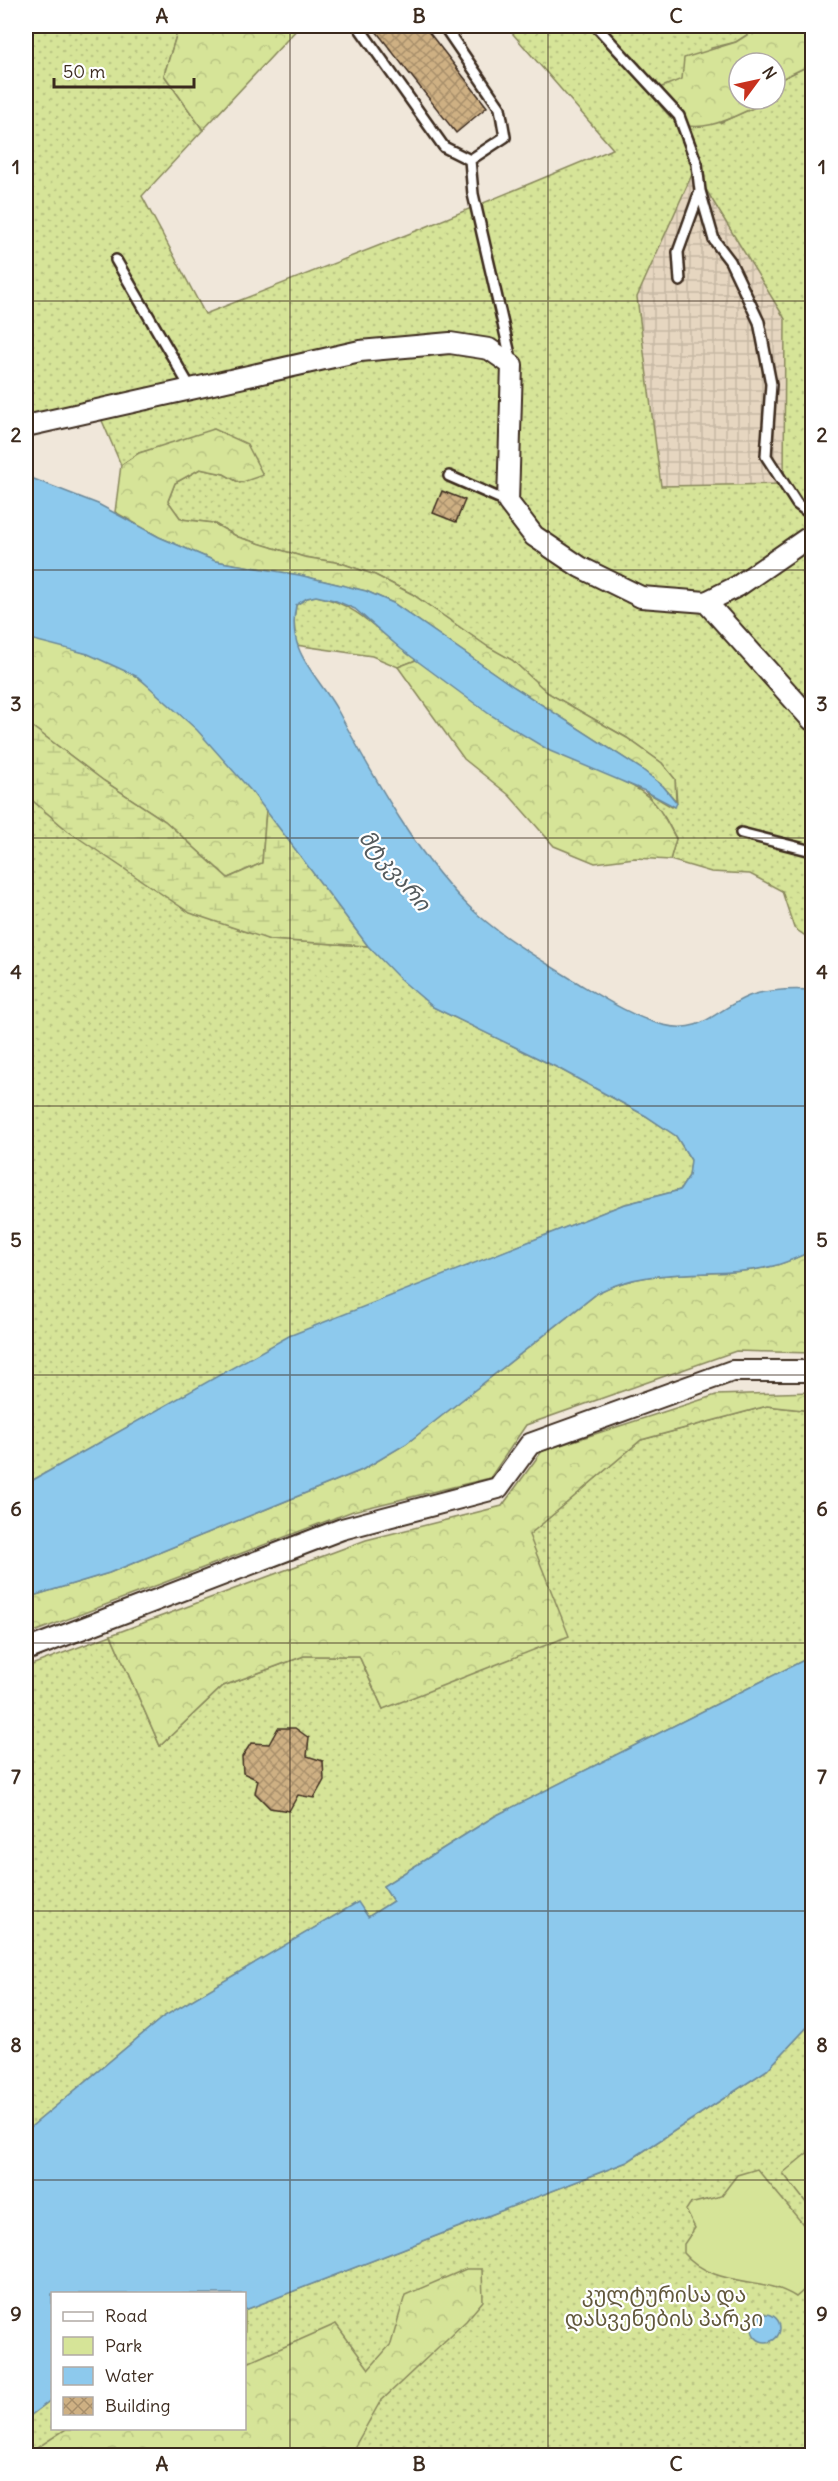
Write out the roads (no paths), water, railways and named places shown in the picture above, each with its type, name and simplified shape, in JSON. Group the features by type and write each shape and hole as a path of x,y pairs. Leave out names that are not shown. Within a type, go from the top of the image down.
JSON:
{"street":[{"path":"26,426 190,387 360,351 450,343 489,349 512,365 508,502 534,536 580,567 641,597 706,602 738,586 813,535"},
{"path":"706,602 813,720"},
{"path":"26,1650 342,1529 498,1488 530,1444 732,1371 813,1371"}],"lane":[{"path":"358,26 444,147 470,160"},
{"path":"444,26 500,108 505,137 470,160"},
{"path":"596,26 679,116 697,165 700,191 714,240 729,261 759,322 771,384 766,456 797,504 813,515"},
{"path":"470,160 473,194 512,365"},
{"path":"680,281 678,252 700,191"},
{"path":"116,260 190,387"},
{"path":"449,476 508,502"},
{"path":"741,833 813,851"}],"water":[{"name":"მტკვარი","path":"26,476 98,504 159,537 215,561 299,575 366,591 393,603 514,687 640,768 663,786 677,803 675,807 645,791 550,751 489,714 401,649 355,609 334,600 316,596 307,598 296,605 295,637 299,650 338,711 400,818 436,870 476,913 499,932 605,999 640,1017 663,1025 689,1027 699,1024 737,1001 764,992 812,990 812,1251 773,1266 751,1270 642,1278 620,1283 599,1292 406,1444 362,1470 109,1573 26,1598 26,1484 289,1336 622,1205 680,1190 689,1176 691,1160 676,1136 646,1116 556,1067 433,1007 399,978 368,946 252,792 197,730 138,677 88,654 26,638"},
{"path":"812,1656 812,2022 767,2070 627,2162 246,2310 246,2292 51,2292 51,2400 26,2419 26,2131 163,2017 358,1902 368,1917 393,1901 383,1886 495,1816"},
{"path":"766,2314 776,2318 780,2328 776,2338 766,2342 756,2338 752,2328 756,2318"}],"park label":[{"name":"კულტურისა და დასვენების პარკი","path":"664,2307"}]}
